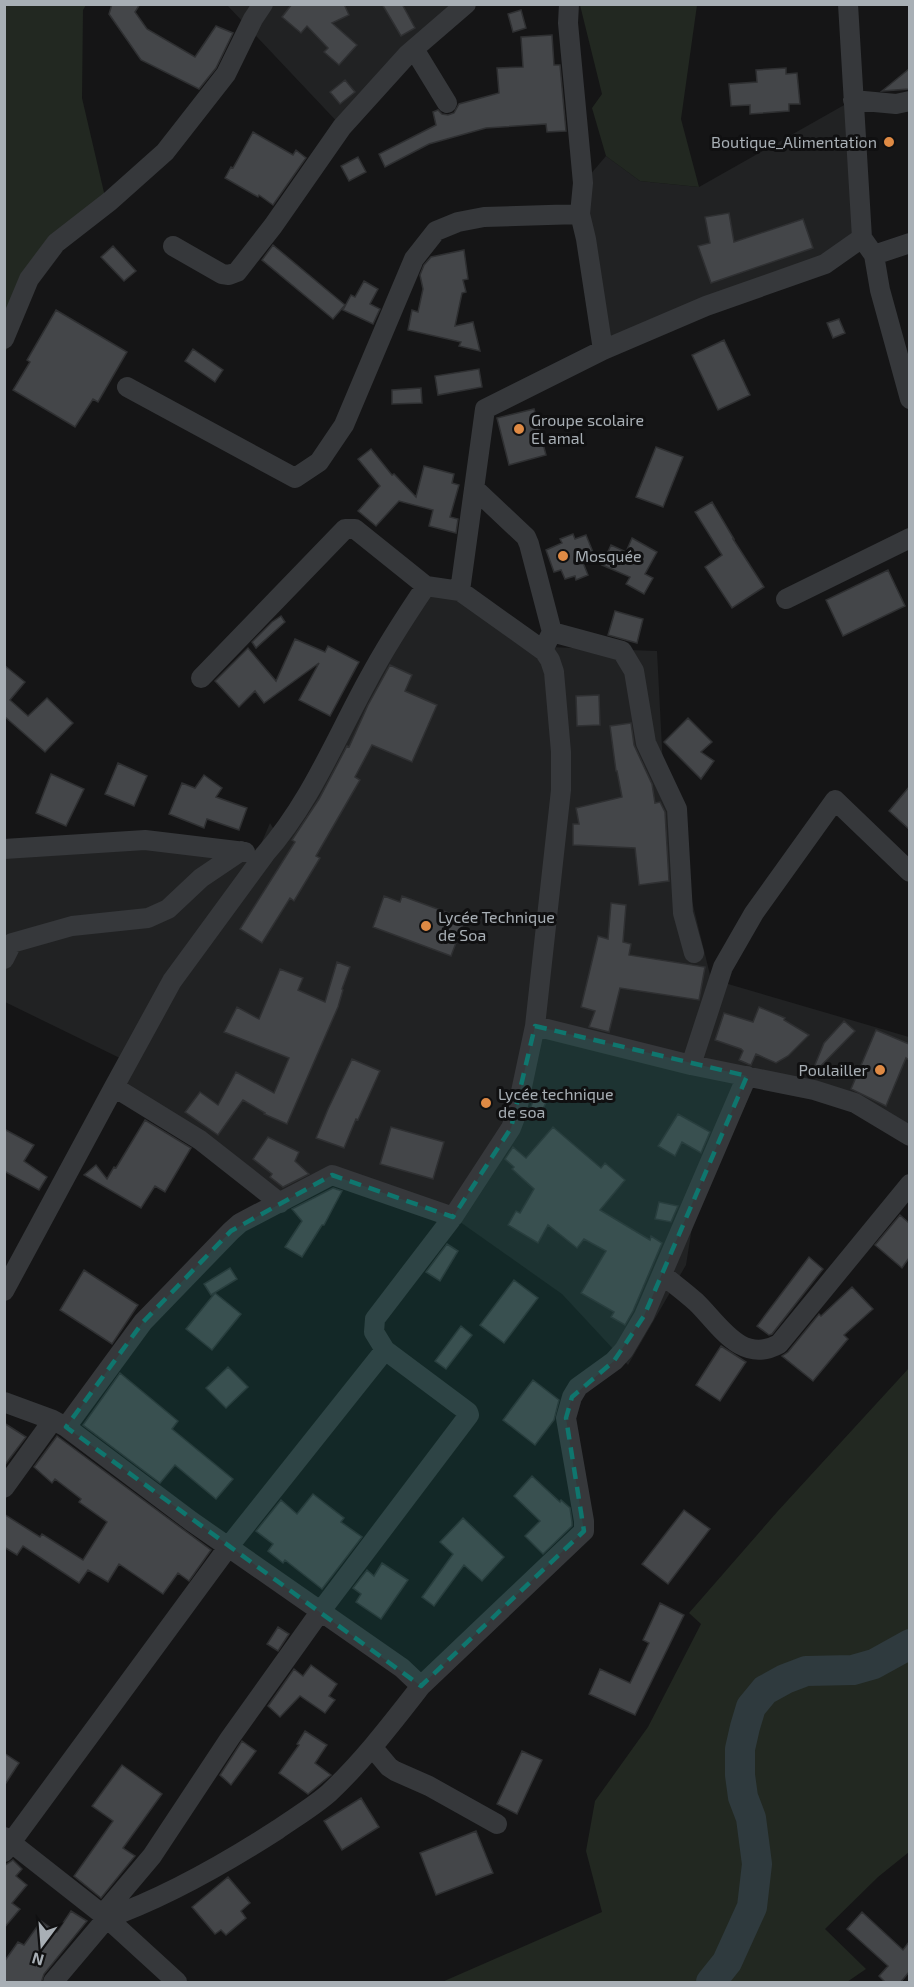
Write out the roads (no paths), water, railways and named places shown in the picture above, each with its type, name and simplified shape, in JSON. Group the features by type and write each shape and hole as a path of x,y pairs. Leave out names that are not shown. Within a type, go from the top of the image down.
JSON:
{"street":[{"path":"4,339 29,279 56,243 110,201 165,152 226,74 253,19 263,4"},
{"path":"173,246 222,274 229,276 237,272 273,226 342,127 414,49 466,4"},
{"path":"569,4 568,23 583,183 579,214 586,239 603,350"},
{"path":"848,4 862,238 874,255 880,290 909,399"},
{"path":"414,49 447,102"},
{"path":"853,100 896,104 909,101"},
{"path":"127,387 295,478 319,462 344,425 414,259 435,231 458,222 484,217 579,214"},
{"path":"460,591 485,409 603,350 706,306 825,264 862,238"},
{"path":"874,255 909,243"},
{"path":"474,488 526,537 552,633 544,651"},
{"path":"53,1983 152,1856 230,1738 320,1612 470,1413 385,1350 375,1332 375,1319 453,1217 511,1128 516,1115 535,1026 561,790 561,752 554,672 544,651 460,591 426,586 355,529 345,529 201,678"},
{"path":"786,599 909,538"},
{"path":"4,1291 172,981 279,838 306,798 393,635 426,586"},
{"path":"552,633 622,651 634,671 646,742 676,809 683,913 694,952"},
{"path":"691,1065 723,967 754,914 835,800 909,872"},
{"path":"4,849 145,840 265,854"},
{"path":"4,959 12,943 72,926 148,918 168,909 201,878 241,851"},
{"path":"535,1026 691,1065 814,1090 855,1103 909,1136"},
{"path":"105,1916 137,1907 240,1854 321,1799 373,1748 421,1686 584,1531 566,1418 572,1397 578,1387 614,1361 624,1350 644,1316 747,1076"},
{"path":"114,1087 200,1140 280,1203"},
{"path":"4,1488 143,1322 240,1223 332,1175 453,1217"},
{"path":"663,1275 696,1302 733,1342 753,1350 768,1350 779,1344 909,1184"},
{"path":"177,1983 105,1916 7,1844 229,1546 385,1350"},
{"path":"4,1402 60,1423 191,1521 402,1668 421,1686"},
{"path":"373,1748 394,1772 429,1786 497,1824"}],"waterway":[{"path":"711,1982 727,1962 752,1907 757,1864 751,1818 743,1797 740,1775 740,1749 751,1707 765,1690 785,1679 806,1671 853,1670 874,1664 910,1644"}],"place":[{"name":"Boutique_Alimentation","path":"889,142"},
{"name":"Groupe scolaire El amal","path":"519,429"},
{"name":"Mosquée","path":"563,556"},
{"name":"Lycée Technique de Soa","path":"426,926"},
{"name":"Poulailler","path":"880,1070"},
{"name":"Lycée technique de soa","path":"486,1103"}]}
